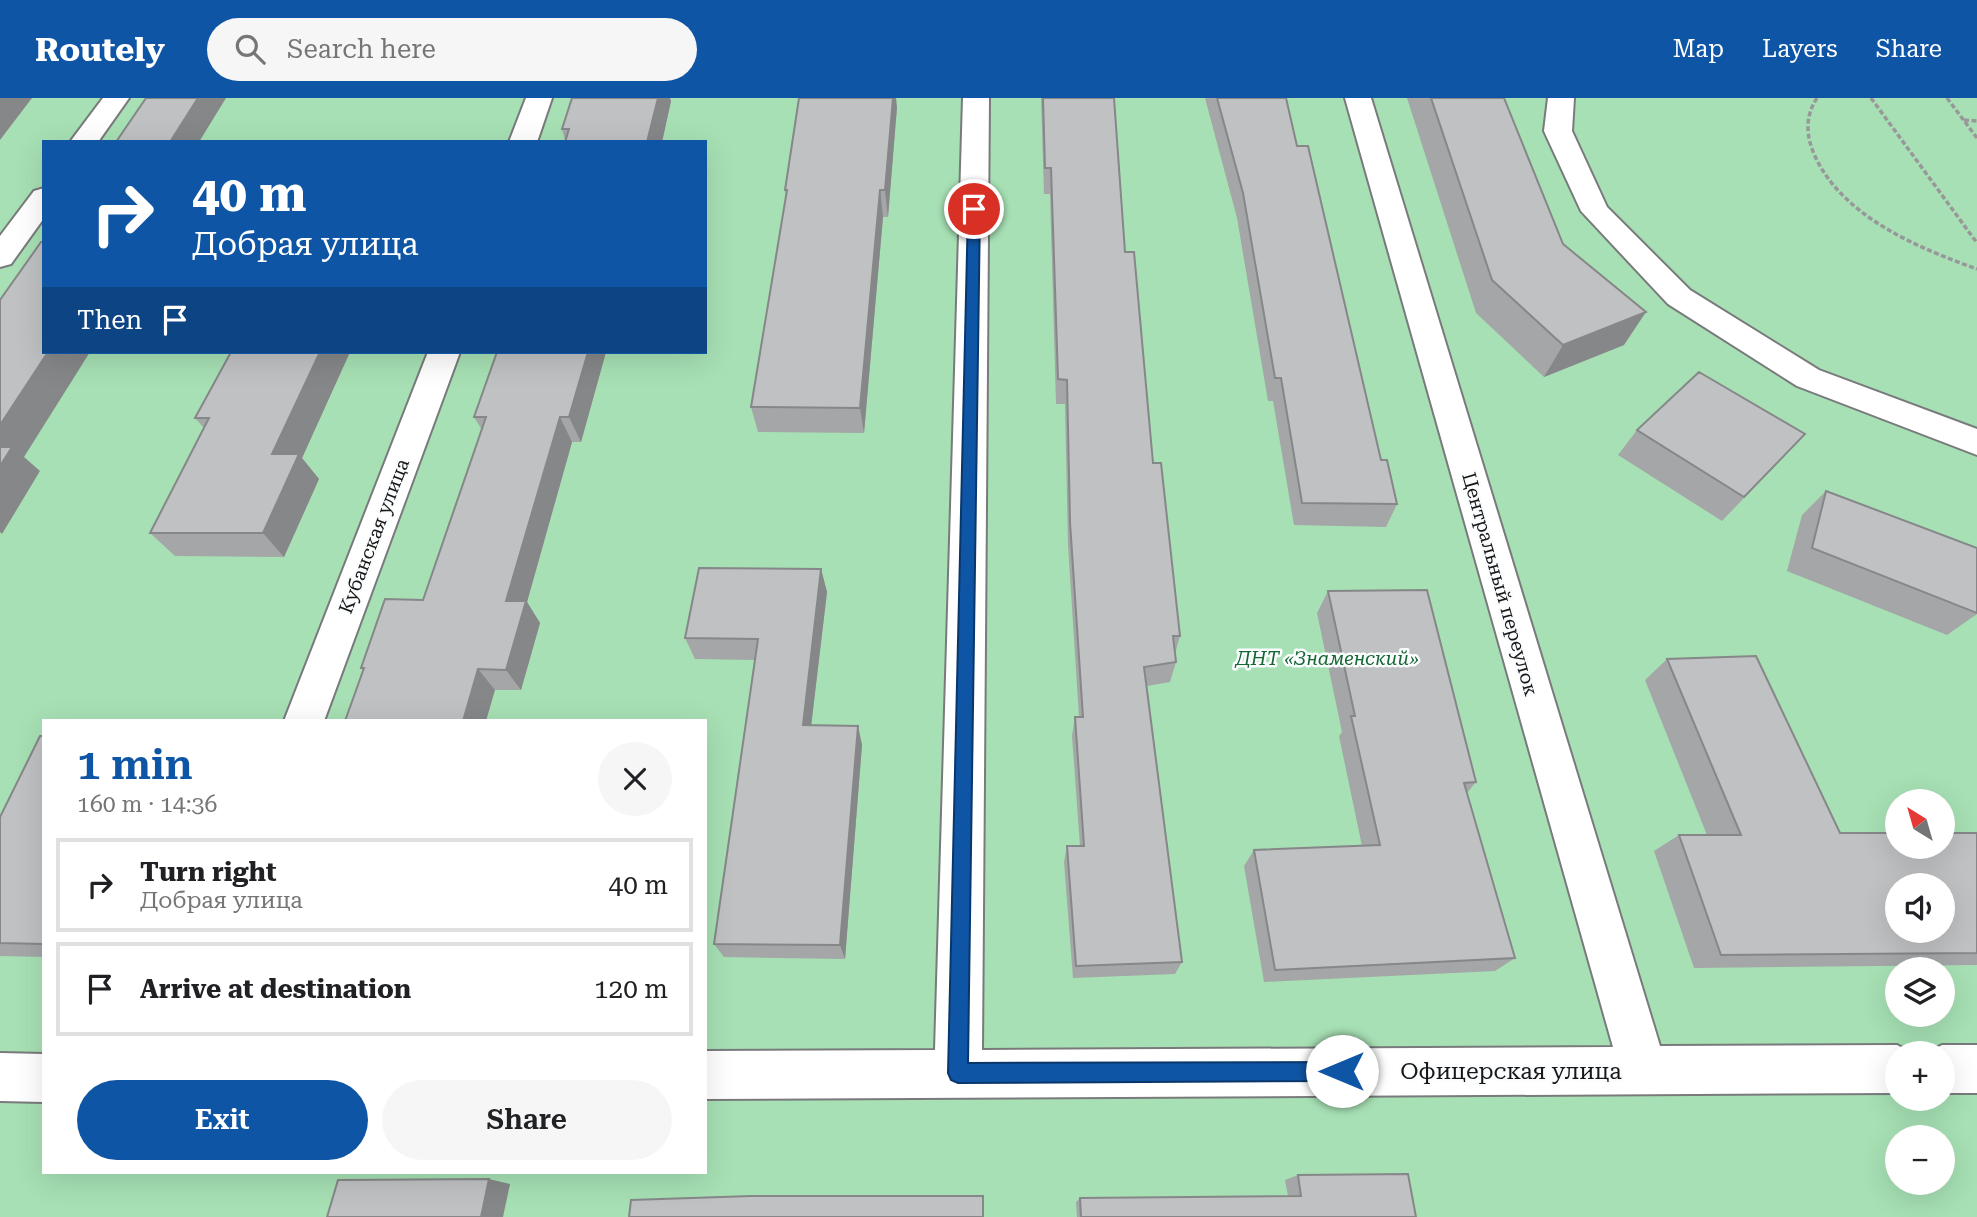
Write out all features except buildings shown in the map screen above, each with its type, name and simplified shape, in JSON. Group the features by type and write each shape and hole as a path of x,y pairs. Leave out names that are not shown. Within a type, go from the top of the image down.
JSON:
{"street":[{"path":"85,140 116,98"},
{"path":"524,140 540,98"},
{"path":"958,1073 976,98"},
{"name":"Центральный переулок","path":"1358,98 1643,1070"},
{"path":"1561,98 1558,131 1595,211 1679,297 1808,378 1977,442"},
{"path":"0,257 42,200"},
{"name":"Кубанская улица","path":"305,719 443,354"},
{"name":"Офицерская улица","path":"707,1075 1885,1069"},
{"path":"1955,1069 1977,1069"},
{"path":"0,1077 42,1078"}],"path":[{"path":"1817,98 1808,117 1807,133 1821,167 1834,185 1861,209 1903,237 1977,269"},
{"path":"1871,98 1977,243"},
{"path":"1947,98 1977,138"},
{"path":"1963,120 1977,121"}],"green space":[{"name":"ДНТ «Знаменский»","path":"0,98 1977,98 1977,1217 0,1217"}],"route":[{"path":"974,209 958,1073 1342,1071"}]}
